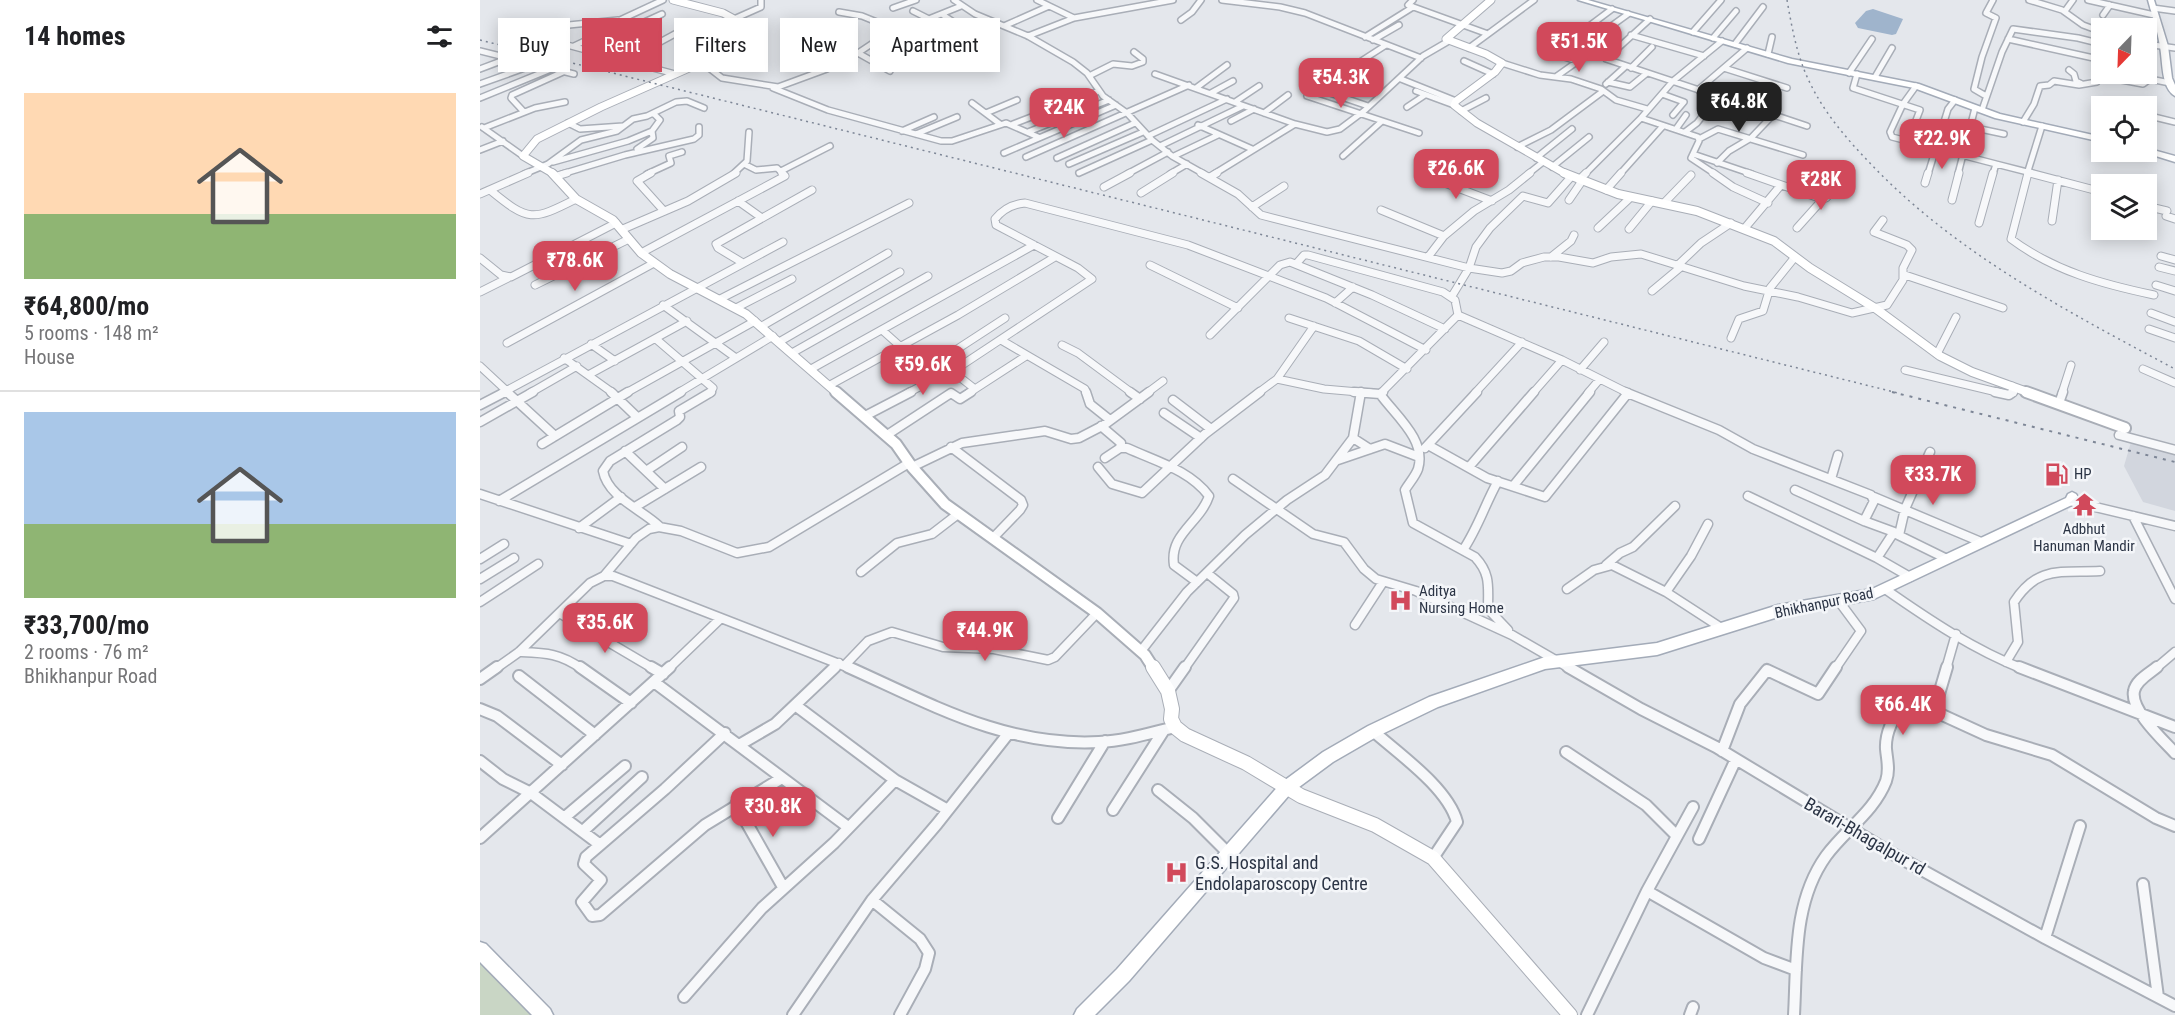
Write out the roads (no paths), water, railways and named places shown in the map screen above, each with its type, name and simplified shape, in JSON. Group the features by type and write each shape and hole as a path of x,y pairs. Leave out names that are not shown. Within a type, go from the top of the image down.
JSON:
{"main road":[{"path":"1581,0 1768,54 1916,86 1978,109 2023,122 2091,135"},
{"path":"2153,8 2175,94"},
{"path":"2157,153 2175,159"},
{"name":"Bhikhanpur Road","path":"1083,1015 1123,975 1286,788 1373,730 1434,702 1545,663 1658,649 1724,630 1778,611 1875,594 1981,542 2044,515 2071,499"},
{"path":"480,950 544,1015"}],"street":[{"path":"624,18 663,0"},
{"path":"673,0 723,13 732,18"},
{"path":"736,18 761,7 761,0"},
{"path":"893,8 916,0"},
{"path":"1038,0 1074,18"},
{"path":"1028,36 1074,18 1173,0"},
{"path":"1181,20 1192,12 1201,0"},
{"path":"1222,0 1280,7 1305,13 1421,58"},
{"path":"1413,0 1407,4 1461,26 1488,34"},
{"path":"1155,74 1295,124 1332,132 1341,129 1421,58 1447,42 1447,38 1491,0"},
{"path":"1469,48 1534,0"},
{"path":"1693,32 1721,0"},
{"path":"1986,96 1974,91 1982,57 1996,18 1986,13 1993,0"},
{"path":"2029,0 2066,11 2083,25 2091,28"},
{"path":"2066,11 2073,0"},
{"path":"2088,0 2110,5 2175,12"},
{"path":"935,18 960,2 985,18"},
{"path":"2166,10 2168,2"},
{"path":"2103,15 2110,5"},
{"path":"1004,26 1049,6"},
{"path":"1365,37 1413,7"},
{"path":"1735,45 1763,7"},
{"path":"1576,36 1612,9"},
{"path":"913,11 926,18"},
{"path":"1736,11 1704,56 1673,81 1641,118 1577,179 1548,203 1523,196 1490,228 1476,246 1468,268 1452,297 1458,315 1562,360 1628,393 1703,423 1768,456 1831,479 1981,542"},
{"path":"839,12 870,19"},
{"path":"652,18 662,14"},
{"path":"1592,40 1628,14"},
{"path":"942,15 947,18"},
{"path":"1650,20 1606,58 1806,126"},
{"path":"1000,25 1028,36 1062,55 1089,76 1099,91 1160,146 1238,194 1252,207 1270,218 1468,268 1507,273 1522,263 1551,257 1593,263 1611,257 1641,255 1852,313 1887,305 1905,275 1904,267 1912,249 1874,232 1883,220"},
{"path":"1373,40 1399,25"},
{"path":"1952,200 1971,127 2012,30 2018,29 2091,43"},
{"path":"1631,35 1704,56"},
{"path":"1768,54 1772,37"},
{"path":"1872,39 1853,74 1853,88 1920,110 1908,141"},
{"path":"2008,39 2091,57"},
{"path":"574,46 582,42"},
{"path":"1447,42 1540,75 1557,76 1647,110"},
{"path":"870,44 858,53 870,60"},
{"path":"570,45 582,48"},
{"path":"1352,67 1386,45"},
{"path":"2157,46 2175,48"},
{"path":"1517,147 1528,144 1550,130 1601,91 1608,82 1652,47"},
{"path":"1698,90 1747,48"},
{"path":"1875,77 1892,48"},
{"path":"480,51 498,55"},
{"path":"2157,51 2166,55"},
{"path":"1089,76 1115,64 1132,66 1143,62 1143,59 1134,52"},
{"path":"1548,52 1577,61"},
{"path":"1557,76 1587,54"},
{"path":"1464,61 1493,74"},
{"path":"480,69 498,62"},
{"path":"1455,103 1493,74 1502,63"},
{"path":"1026,157 1192,86 1227,65"},
{"path":"1724,68 1787,88"},
{"path":"662,70 675,74"},
{"path":"2069,70 2075,76 2076,81 2085,85"},
{"path":"480,84 512,72"},
{"path":"480,98 544,72"},
{"path":"524,112 511,98 512,95 563,72 574,74"},
{"path":"523,156 537,140 568,123 680,72"},
{"path":"714,72 722,78 773,88 828,110 941,141 952,141 1000,124 1012,124 1099,91"},
{"path":"773,88 818,72"},
{"path":"1608,82 1630,87 1647,73"},
{"path":"1401,78 1455,103 1461,111 1517,147 1577,179 1606,190 1664,203 1731,224 1779,243 1795,257 1875,308 1937,354 1972,372 2059,403 2122,431 2175,450"},
{"path":"1211,93 1233,81"},
{"path":"2023,122 2034,104 2040,86 2056,81 2085,85 2091,84"},
{"path":"1235,102 1259,86"},
{"path":"1916,86 1903,104 1890,135 2091,189"},
{"path":"1321,90 1368,106"},
{"path":"1416,91 1455,103"},
{"path":"1662,94 1684,102 1673,115"},
{"path":"1264,113 1288,95"},
{"path":"1407,107 1425,95"},
{"path":"1307,96 1419,133"},
{"path":"1685,132 1696,123 1718,96"},
{"path":"1461,111 1486,98"},
{"path":"1079,173 1148,136 1227,99"},
{"path":"986,113 1017,100"},
{"path":"1028,132 1109,100"},
{"path":"1925,183 1938,148 1943,124 1950,105 1955,100"},
{"path":"546,165 581,140 611,134 633,119 654,114 680,101 704,108"},
{"path":"482,127 524,112 565,102"},
{"path":"972,103 1000,124"},
{"path":"1004,153 1116,105"},
{"path":"1160,146 1243,106"},
{"path":"1231,121 1254,109"},
{"path":"480,194 546,165 628,141 652,131 660,120 654,114"},
{"path":"1676,129 1686,115"},
{"path":"1717,163 1729,151 1751,138 1773,115"},
{"path":"902,131 934,117"},
{"path":"1188,118 1200,127 1252,149"},
{"path":"1641,118 1685,132 1699,139"},
{"path":"2157,118 2175,122"},
{"path":"915,134 959,119 923,136"},
{"path":"1343,156 1381,122"},
{"path":"568,123 580,129 627,125"},
{"path":"1057,158 1135,123"},
{"path":"1012,124 1038,137"},
{"path":"1210,177 1295,124"},
{"path":"1606,190 1663,126"},
{"path":"2042,126 2028,171 2012,240 2059,269 2103,283 2154,295"},
{"path":"482,127 523,156 546,165 576,199 620,226 641,253 654,263 670,274 736,308 758,324 887,435 945,504 1097,613 1143,653 1168,691 1172,709 1171,719 1169,729 1113,810"},
{"path":"557,176 632,153 694,139 699,135 699,127"},
{"path":"1971,127 2004,134"},
{"path":"1428,257 1444,236 1474,211 1492,201 1572,129"},
{"path":"1768,203 1728,184 1691,158 1699,139 1715,129 1803,155"},
{"path":"632,153 652,140 654,136 652,131"},
{"path":"480,292 620,226 664,211 726,178 744,164 750,147 748,132"},
{"path":"1104,187 1171,154 1218,135"},
{"path":"1069,164 1148,136"},
{"path":"1552,167 1589,137"},
{"path":"480,150 503,141"},
{"path":"781,171 830,146"},
{"path":"664,211 657,201 642,190 638,181 671,163 669,156 682,152"},
{"path":"1693,154 1823,199"},
{"path":"641,253 785,176 781,171 773,168 756,170 744,164"},
{"path":"1141,193 1187,164"},
{"path":"1979,223 1995,164"},
{"path":"1664,203 1691,175"},
{"path":"1797,228 1847,176"},
{"path":"1428,177 1492,201"},
{"path":"1569,200 1577,179"},
{"path":"2052,221 2058,180"},
{"path":"1744,229 1781,185"},
{"path":"1252,207 1284,186"},
{"path":"490,190 518,213 530,218 540,217 576,199"},
{"path":"743,264 718,248 716,244 812,190"},
{"path":"1598,228 1631,197"},
{"path":"738,201 762,218"},
{"path":"1629,229 1652,201"},
{"path":"720,299 909,203"},
{"path":"953,371 1091,280 1090,276 996,225 995,219 1002,210 1020,203 1030,203 1188,245 1335,303 1426,350"},
{"path":"1381,210 1444,236"},
{"path":"2157,210 2175,219"},
{"path":"1652,291 1701,243 1731,224"},
{"path":"1551,257 1571,241 1574,235"},
{"path":"535,285 629,239"},
{"path":"480,405 783,242"},
{"path":"811,369 1034,245"},
{"path":"542,444 681,359 714,341 758,324 888,253"},
{"path":"1296,264 1304,255 1308,255 1396,278 1452,297"},
{"path":"2161,256 2175,260"},
{"path":"830,385 901,347 1055,257"},
{"path":"1731,338 1739,319 1763,311 1768,291 1778,275 1795,257"},
{"path":"482,261 508,278"},
{"path":"1210,335 1284,262 1296,264 1353,287 1445,328"},
{"path":"507,343 654,263"},
{"path":"1150,265 1238,308"},
{"path":"2159,267 2175,271"},
{"path":"499,501 702,377 900,272"},
{"path":"1905,275 2003,308"},
{"path":"792,353 927,276"},
{"path":"736,308 792,279"},
{"path":"2156,285 2175,291"},
{"path":"1335,303 1353,287"},
{"path":"663,305 736,358"},
{"path":"2151,313 2175,322"},
{"path":"1277,379 1324,389 1380,394 1426,350 1458,315"},
{"path":"1937,354 1956,317"},
{"path":"975,388 940,363 939,359 1005,318"},
{"path":"1289,318 1363,343 1407,369"},
{"path":"590,374 687,321"},
{"path":"1098,466 1112,484 1138,493 1145,491 1167,466 1277,379 1314,327"},
{"path":"2149,328 2175,338"},
{"path":"882,330 901,347"},
{"path":"656,339 713,388 681,409 677,420 610,461 603,471 605,481 659,526 671,528 713,546 737,553 759,550 778,542 910,465 970,440 1045,431 1073,439 1101,426 1163,381"},
{"path":"1001,339 1026,356 1085,388 1090,404 1110,420"},
{"path":"1419,456 1522,342"},
{"path":"1580,370 1604,342"},
{"path":"591,344 615,361"},
{"path":"1062,345 1078,353 1140,399"},
{"path":"887,435 951,393 960,399 1026,356"},
{"path":"564,358 590,374 620,398 637,417"},
{"path":"1468,467 1562,360"},
{"path":"2059,403 2071,365"},
{"path":"480,366 555,436"},
{"path":"480,422 577,366"},
{"path":"2144,369 2175,383"},
{"path":"1905,370 2009,395 2013,393 2012,386"},
{"path":"1514,485 1599,380"},
{"path":"865,416 923,385"},
{"path":"1143,653 1187,592 1197,582 1245,535 1287,500 1316,483 1338,460 1353,438 1361,393"},
{"path":"1428,445 1498,481 1514,485 1537,496 1546,496 1628,393"},
{"path":"1380,394 1415,442 1419,456 1416,474 1405,490 1410,517 1418,527 1463,550 1483,564 1491,588 1488,609 1512,635"},
{"path":"1173,400 1212,429"},
{"path":"1164,412 1201,438"},
{"path":"1101,426 1120,441 1120,448"},
{"path":"1353,438 1370,449"},
{"path":"1338,460 1384,444 1419,456"},
{"path":"646,471 682,447"},
{"path":"951,447 1022,500 1023,506 1020,510 993,538"},
{"path":"1105,458 1120,448 1127,448 1201,483 1209,496 1206,505 1180,533 1172,552 1174,565 1197,582"},
{"path":"625,452 665,489"},
{"path":"1877,558 1897,534 1905,509 1930,452"},
{"path":"1831,479 1838,455"},
{"path":"635,507 701,467"},
{"path":"1233,479 1308,531 1344,542 1364,569 1383,582 1416,591 1512,635"},
{"path":"1463,550 1478,529 1482,510 1498,481"},
{"path":"1795,490 1897,534 1947,559"},
{"path":"480,494 631,544"},
{"path":"579,528 621,496"},
{"path":"1748,496 1877,558 1910,577"},
{"path":"1864,521 1874,497"},
{"path":"2071,499 2175,526"},
{"path":"1567,589 1606,565 1620,553 1633,548 1675,506"},
{"path":"861,572 897,543 932,534 957,514"},
{"path":"2133,516 2175,599"},
{"path":"1666,592 1691,556 1708,525"},
{"path":"480,679 519,652 561,614 590,583 604,576 643,533 659,526"},
{"path":"480,559 504,544"},
{"path":"480,579 514,558"},
{"path":"480,602 538,564"},
{"path":"1606,565 1618,567 1666,592 1724,630"},
{"path":"2006,662 2018,642 2014,602 2033,578 2045,573 2100,571"},
{"path":"1168,691 1234,598 1233,594 1207,573"},
{"path":"604,576 613,576 842,664 976,724 1008,734 1056,742 1105,741 1169,729 1185,735 1246,763 1314,802 1375,825 1433,858 1570,1015"},
{"path":"1355,624 1383,582"},
{"path":"1885,589 1920,614 2006,662 2139,712 2175,728"},
{"path":"1722,751 1740,704 1767,670 1818,694 1861,631 1838,600"},
{"path":"739,745 775,724 868,641 892,632 943,647 994,649 1048,660 1055,657 1097,613"},
{"path":"561,614 663,674"},
{"path":"481,835 631,703 720,619"},
{"path":"1934,711 1956,634"},
{"name":"Barari-Bhagalpur rd","path":"1512,635 1641,709 1722,751 1851,828 2045,938 2175,1006"},
{"path":"519,652 550,653 571,661 631,703"},
{"path":"2175,652 2136,685 2133,695 2139,712 2175,753"},
{"path":"519,676 595,735"},
{"path":"654,682 685,703 822,810 848,827"},
{"path":"1794,1015 1802,912 1812,880 1824,857 1877,797 1887,779 1886,742 1904,703 1911,703 1934,711 1986,735 2052,755 2156,818 2175,826"},
{"path":"795,705 895,780 948,810"},
{"path":"480,709 497,716 562,765"},
{"path":"1373,730 1423,775 1454,808 1458,816 1457,822 1433,858"},
{"path":"724,733 664,789 586,856 583,862 601,880 582,902 594,917 600,915 694,833 736,804 783,778"},
{"path":"793,1015 872,900 1008,734"},
{"path":"1058,818 1105,741"},
{"path":"1566,752 1646,805 1676,835"},
{"path":"1699,839 1736,759"},
{"path":"480,761 503,779 531,793 599,844"},
{"path":"565,817 625,766"},
{"path":"583,831 642,777"},
{"path":"684,997 783,887 822,853 895,780"},
{"path":"1158,790 1193,818 1229,854"},
{"path":"736,804 783,887"},
{"path":"1587,1015 1647,891 1693,807"},
{"path":"2045,938 2080,826"},
{"path":"2143,884 2158,997"},
{"path":"1647,891 1764,958 1796,970"},
{"path":"872,900 920,939 929,955 926,966 900,1015"}],"water":[{"path":"1873,9 1903,19 1896,34 1858,28 1855,23 1866,11"}],"railway":[{"path":"1787,0 1798,53 1816,94 1828,114 1851,142 1900,193 1973,251 2012,277 2093,325 2175,369"},
{"path":"480,40 1898,393"},
{"path":"1892,392 2175,462"}],"place":[{"name":"HP","path":"2056,474"},
{"name":"Adbhut Hanuman Mandir","path":"2084,505"},
{"name":"Aditya Nursing Home","path":"1401,600"},
{"name":"G.S. Hospital and Endolaparoscopy Centre","path":"1177,872"}]}
